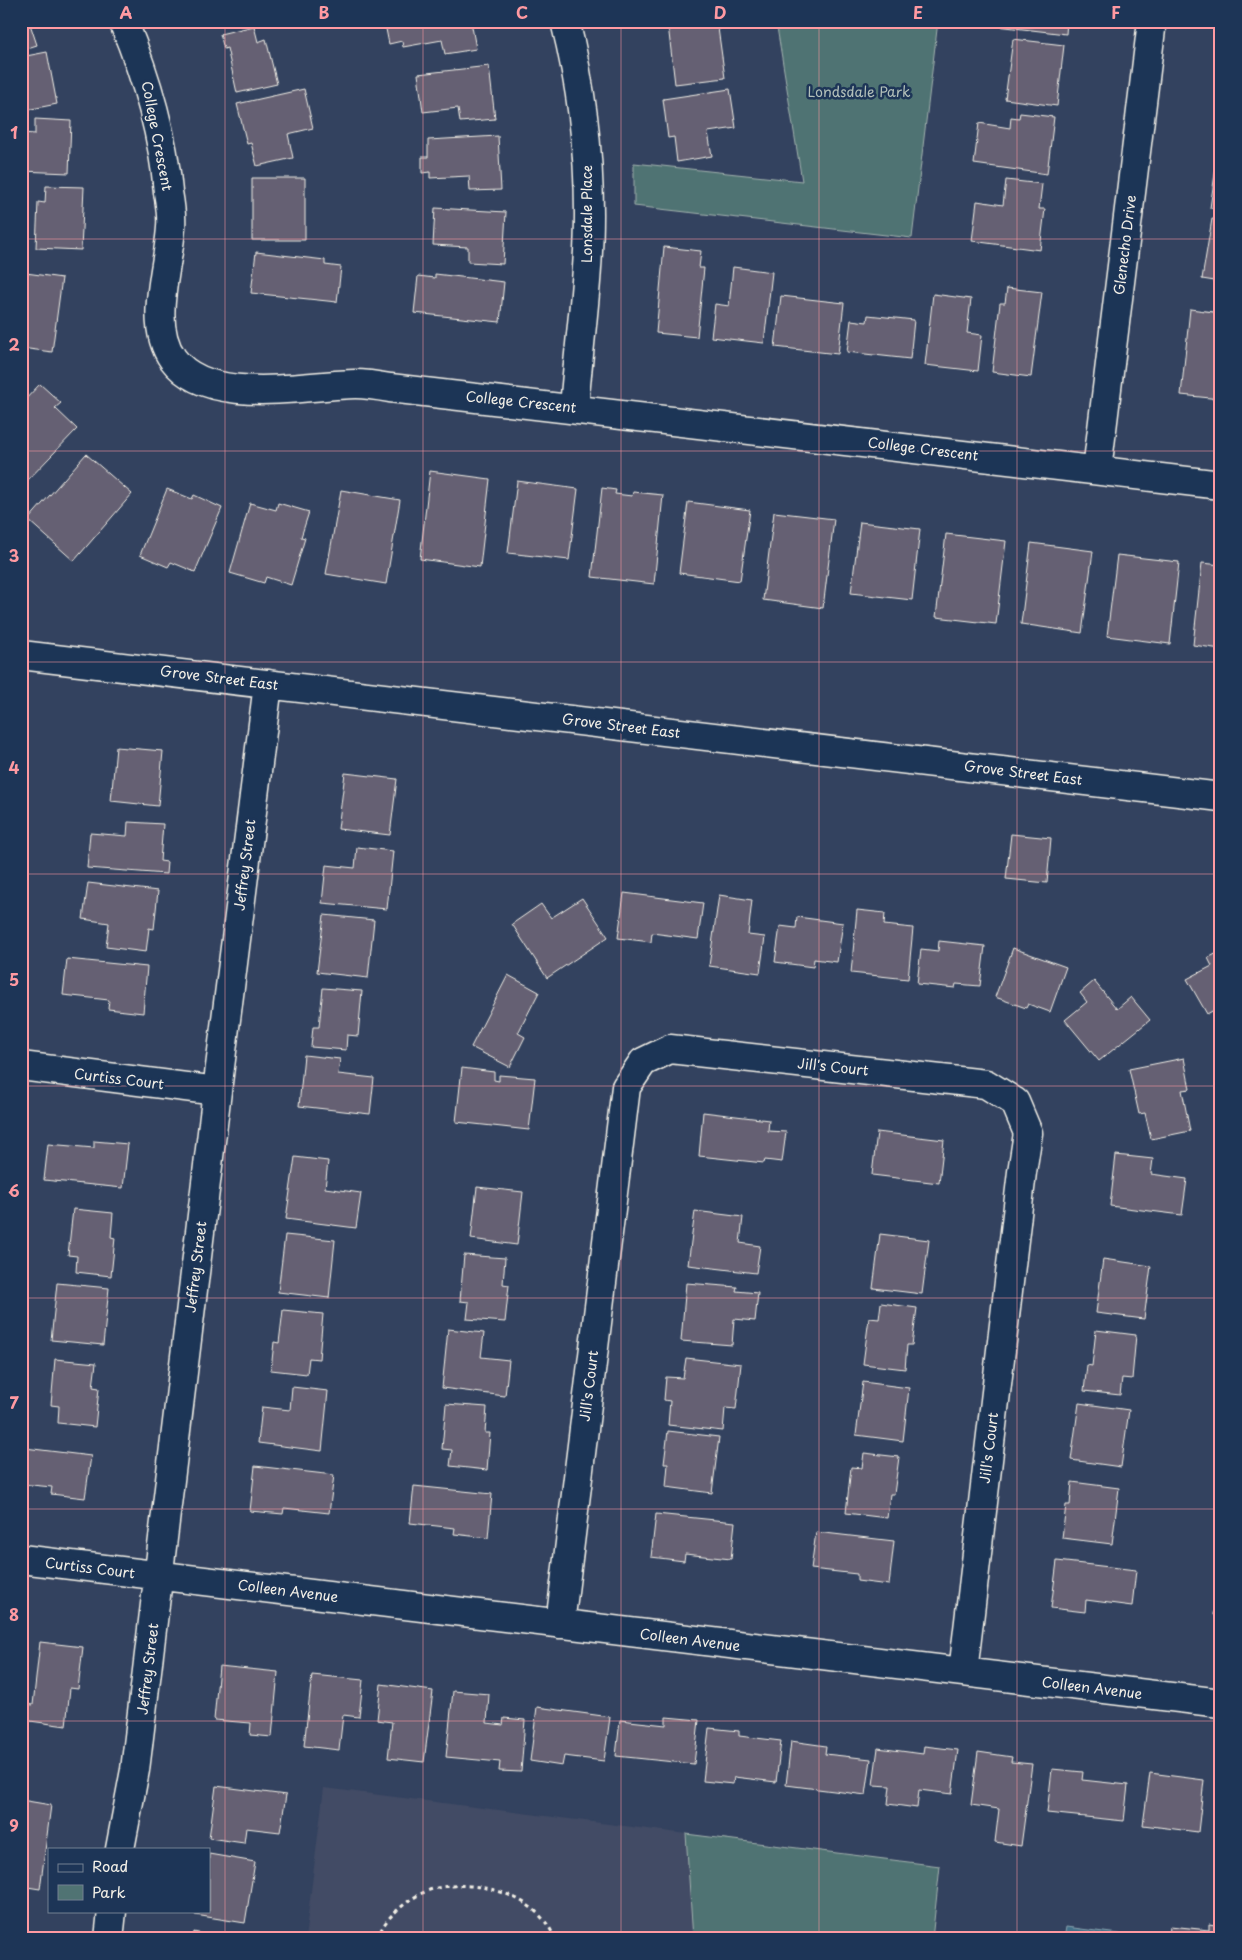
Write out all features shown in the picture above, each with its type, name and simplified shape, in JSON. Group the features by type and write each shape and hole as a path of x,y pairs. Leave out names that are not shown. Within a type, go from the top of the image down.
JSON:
{"street":[{"name":"College Crescent","path":"124,21 144,74 156,118 166,170 172,225 160,314 164,340 173,358 192,377 222,387 255,389 359,384 1221,485"},
{"name":"Lonsdale Place","path":"565,21 582,107 589,214 587,269 574,408"},
{"name":"Glenecho Drive","path":"1098,470 1152,21"},
{"name":"Grove Street East","path":"21,655 1221,796"},
{"name":"Jeffrey Street","path":"120,1848 136,1770 217,1091 268,684"},
{"name":"Jill's Court","path":"560,1624 626,1087 643,1062 670,1049 986,1084 1015,1102 1028,1133 963,1672"},
{"name":"Curtiss Court","path":"21,1066 217,1091"},
{"name":"Curtiss Court","path":"21,1560 160,1576"},
{"name":"Colleen Avenue","path":"160,1576 1221,1703"},
{"path":"109,1939 112,1912"}],"path":[{"path":"378,1939 389,1916 412,1898 435,1888 458,1885 485,1888 507,1894 533,1910 550,1926 556,1939"}],"shaded area":[{"path":"324,1788 940,1866 932,1939 305,1939"},
{"path":"1066,1927 1126,1935 1125,1939 1064,1939"}],"green space":[{"name":"Londsdale Park","path":"776,21 938,21 912,238 634,206 634,163 802,181"},
{"path":"686,1834 940,1866 932,1939 693,1939"}],"building":[{"path":"21,21 29,21 37,45 21,50"},
{"path":"398,21 471,21 476,49 445,54 442,40 403,47 402,41 389,44 385,24"},
{"path":"694,21 717,21 725,78 675,84 668,25"},
{"path":"998,21 1067,21 1066,34 997,26"},
{"path":"254,26 258,42 266,39 277,84 237,93 227,48 224,49 220,34"},
{"path":"1013,39 1064,45 1057,106 1005,99"},
{"path":"47,52 57,104 21,111 21,57"},
{"path":"489,66 495,119 460,122 458,108 423,112 418,74"},
{"path":"304,89 313,128 288,134 293,158 257,166 251,143 247,144 237,104"},
{"path":"730,89 736,128 708,132 712,156 677,162 674,137 668,138 663,99"},
{"path":"1020,113 1054,117 1047,174 974,164 979,123 1010,128 1011,117 1019,118"},
{"path":"35,119 71,121 69,173 21,171 21,133 35,134"},
{"path":"498,136 501,190 470,191 469,176 430,178 430,172 422,173 422,157 428,157 428,140"},
{"path":"1218,153 1221,154 1221,209 1210,208"},
{"path":"252,178 305,178 305,240 252,240"},
{"path":"1006,180 1042,184 1039,209 1045,209 1040,250 972,241 977,201 1003,205"},
{"path":"46,186 84,187 81,250 36,248 38,202 45,203"},
{"path":"435,208 506,212 503,264 468,262 468,247 433,245"},
{"path":"1212,219 1221,220 1221,282 1202,279"},
{"path":"664,247 701,251 699,268 704,268 697,337 656,333"},
{"path":"256,252 325,260 325,265 341,267 337,302 251,293"},
{"path":"733,267 772,272 764,343 711,337 715,304 729,306"},
{"path":"26,273 62,278 52,352 21,348 21,286 24,287"},
{"path":"435,274 504,282 500,322 414,313 418,276 435,278"},
{"path":"1007,288 1042,292 1031,377 992,372 1000,303 1005,303"},
{"path":"933,294 971,299 967,333 982,335 978,371 925,365"},
{"path":"781,296 844,303 838,354 775,347"},
{"path":"1190,309 1221,313 1220,399 1181,395"},
{"path":"868,315 914,320 910,359 847,352 851,320 867,322"},
{"path":"40,384 61,403 55,408 77,429 24,484 21,481 21,404"},
{"path":"86,454 132,494 74,561 28,520"},
{"path":"430,471 490,479 480,567 420,559"},
{"path":"517,481 578,489 569,560 508,553"},
{"path":"602,488 616,490 615,494 632,496 633,492 663,495 654,584 592,577"},
{"path":"167,489 192,499 194,495 222,508 195,572 171,562 168,567 140,555"},
{"path":"341,490 400,500 386,584 326,574"},
{"path":"688,502 750,510 740,581 679,573"},
{"path":"250,503 276,510 278,503 309,512 301,537 305,538 291,585 266,577 264,583 230,573"},
{"path":"774,512 834,519 823,608 763,600"},
{"path":"860,522 920,529 912,600 851,593"},
{"path":"946,534 1006,541 996,624 936,617"},
{"path":"1031,543 1093,551 1082,633 1021,624"},
{"path":"1117,555 1179,562 1170,644 1107,636"},
{"path":"1202,563 1221,565 1221,649 1193,645"},
{"path":"116,747 163,751 158,806 111,801"},
{"path":"345,773 397,779 390,835 338,829"},
{"path":"128,822 163,824 160,861 167,862 166,874 87,868 90,833 127,836"},
{"path":"1011,834 1051,838 1047,883 1006,879"},
{"path":"357,847 393,851 387,909 322,903 326,865 355,868"},
{"path":"21,866 27,867 23,919 21,919"},
{"path":"88,883 158,891 154,929 149,928 146,952 106,947 109,923 83,919"},
{"path":"624,893 703,903 698,939 652,933 651,942 618,938"},
{"path":"719,895 752,900 748,935 765,937 760,973 709,966"},
{"path":"582,898 608,937 547,978 512,924 541,904 551,918"},
{"path":"857,910 885,913 884,925 913,928 908,979 851,973"},
{"path":"324,915 374,920 368,978 317,972"},
{"path":"797,917 843,923 837,962 814,959 813,967 775,962 780,926 796,928"},
{"path":"939,941 985,946 980,986 956,984 955,988 917,984 921,949 938,951"},
{"path":"1013,948 1066,967 1050,1012 1028,1004 1026,1008 995,997"},
{"path":"1221,951 1221,1006 1207,1014 1187,979 1212,966 1208,958"},
{"path":"67,959 147,967 143,1013 108,1009 109,1000 63,995"},
{"path":"508,975 539,992 518,1033 525,1037 510,1067 471,1047"},
{"path":"1094,981 1117,1009 1131,997 1150,1020 1099,1061 1065,1020 1087,1002 1080,993"},
{"path":"323,988 362,991 358,1036 347,1035 346,1050 311,1047 313,1027 319,1027"},
{"path":"304,1055 340,1059 338,1074 374,1078 370,1114 299,1106"},
{"path":"1184,1058 1190,1089 1182,1090 1190,1131 1151,1139 1145,1113 1139,1114 1129,1069"},
{"path":"462,1068 494,1072 494,1080 499,1081 499,1075 535,1078 529,1130 456,1122"},
{"path":"703,1112 769,1120 768,1131 786,1132 782,1162 765,1160 764,1163 699,1156"},
{"path":"877,1132 944,1140 939,1183 872,1175"},
{"path":"94,1141 128,1144 123,1188 44,1180 48,1144 94,1148"},
{"path":"1116,1155 1153,1159 1151,1174 1187,1179 1182,1215 1110,1206"},
{"path":"295,1157 328,1161 325,1188 361,1193 356,1228 286,1219"},
{"path":"477,1187 523,1192 517,1245 471,1239"},
{"path":"73,1209 113,1213 111,1237 115,1238 111,1276 76,1272 77,1256 68,1255"},
{"path":"695,1211 743,1217 740,1243 760,1246 756,1273 688,1265"},
{"path":"880,1234 929,1240 922,1294 873,1288"},
{"path":"285,1235 335,1240 329,1298 278,1292"},
{"path":"464,1255 505,1258 503,1284 509,1285 505,1322 467,1319 469,1302 460,1301"},
{"path":"1103,1259 1151,1266 1144,1319 1096,1313"},
{"path":"57,1283 109,1288 103,1345 51,1340"},
{"path":"686,1283 737,1287 736,1291 758,1293 755,1321 734,1319 732,1345 681,1341"},
{"path":"881,1303 917,1308 912,1345 907,1345 905,1369 863,1364 869,1318 879,1319"},
{"path":"283,1310 323,1314 319,1359 309,1358 307,1374 271,1370 274,1342 279,1343"},
{"path":"448,1329 484,1333 481,1357 509,1360 505,1396 442,1388"},
{"path":"1096,1330 1136,1335 1132,1379 1122,1378 1120,1395 1084,1391 1087,1365 1092,1366"},
{"path":"686,1358 741,1364 736,1409 725,1408 723,1431 668,1425 670,1401 664,1400 666,1377 683,1378"},
{"path":"55,1359 96,1363 93,1387 99,1388 95,1427 58,1423 59,1406 51,1405"},
{"path":"863,1382 909,1388 903,1441 856,1435"},
{"path":"292,1387 328,1391 322,1451 258,1443 262,1407 290,1410"},
{"path":"1079,1403 1129,1410 1121,1467 1071,1460"},
{"path":"446,1404 487,1407 485,1433 490,1433 487,1470 450,1466 452,1450 442,1449"},
{"path":"668,1431 719,1437 712,1493 666,1487 668,1464 664,1464"},
{"path":"21,1439 26,1439 25,1448 91,1456 85,1498 51,1494 52,1487 21,1484"},
{"path":"864,1453 899,1457 894,1494 890,1494 887,1518 846,1513 851,1467 862,1468"},
{"path":"255,1466 334,1475 329,1513 284,1508 283,1514 250,1511"},
{"path":"1072,1482 1119,1488 1112,1544 1062,1538 1066,1505 1070,1505"},
{"path":"414,1486 492,1494 488,1538 454,1534 455,1528 410,1523"},
{"path":"656,1514 735,1522 731,1559 685,1554 684,1561 651,1557"},
{"path":"816,1532 894,1541 889,1585 857,1581 857,1574 811,1569"},
{"path":"1057,1561 1136,1570 1132,1606 1086,1600 1085,1612 1051,1608"},
{"path":"1217,1579 1221,1579 1221,1616 1213,1615"},
{"path":"40,1642 83,1647 78,1689 70,1688 66,1726 30,1721 30,1719 22,1718 24,1704 33,1705"},
{"path":"219,1666 278,1672 272,1737 250,1735 251,1723 214,1720"},
{"path":"312,1675 363,1680 359,1717 343,1715 339,1750 304,1746"},
{"path":"381,1684 433,1691 424,1762 388,1758 392,1722 377,1720"},
{"path":"453,1691 489,1694 487,1723 503,1725 504,1718 525,1720 521,1772 499,1771 500,1762 446,1757"},
{"path":"537,1707 610,1717 604,1761 564,1756 562,1766 530,1761"},
{"path":"666,1717 699,1720 694,1764 616,1756 620,1720 666,1725"},
{"path":"709,1728 739,1731 739,1736 781,1741 776,1782 734,1777 733,1784 703,1781"},
{"path":"791,1741 826,1746 825,1754 871,1759 866,1795 786,1785"},
{"path":"924,1746 958,1750 952,1794 919,1790 917,1808 888,1804 890,1786 873,1785 878,1748 923,1754"},
{"path":"978,1752 1012,1757 1011,1762 1032,1764 1021,1846 995,1842 999,1809 971,1805"},
{"path":"1052,1769 1083,1772 1082,1780 1128,1785 1124,1821 1047,1813"},
{"path":"1150,1773 1204,1780 1198,1832 1143,1825"},
{"path":"216,1786 286,1795 280,1832 246,1828 244,1843 209,1838"},
{"path":"21,1800 51,1805 40,1889 21,1886"},
{"path":"210,1854 255,1862 245,1923 195,1915 196,1912 210,1912"},
{"path":"1209,1924 1221,1926 1221,1939 1156,1939 1156,1936 1169,1937 1170,1926 1209,1930"},
{"path":"194,1932 198,1933 247,1939 193,1939"}]}
